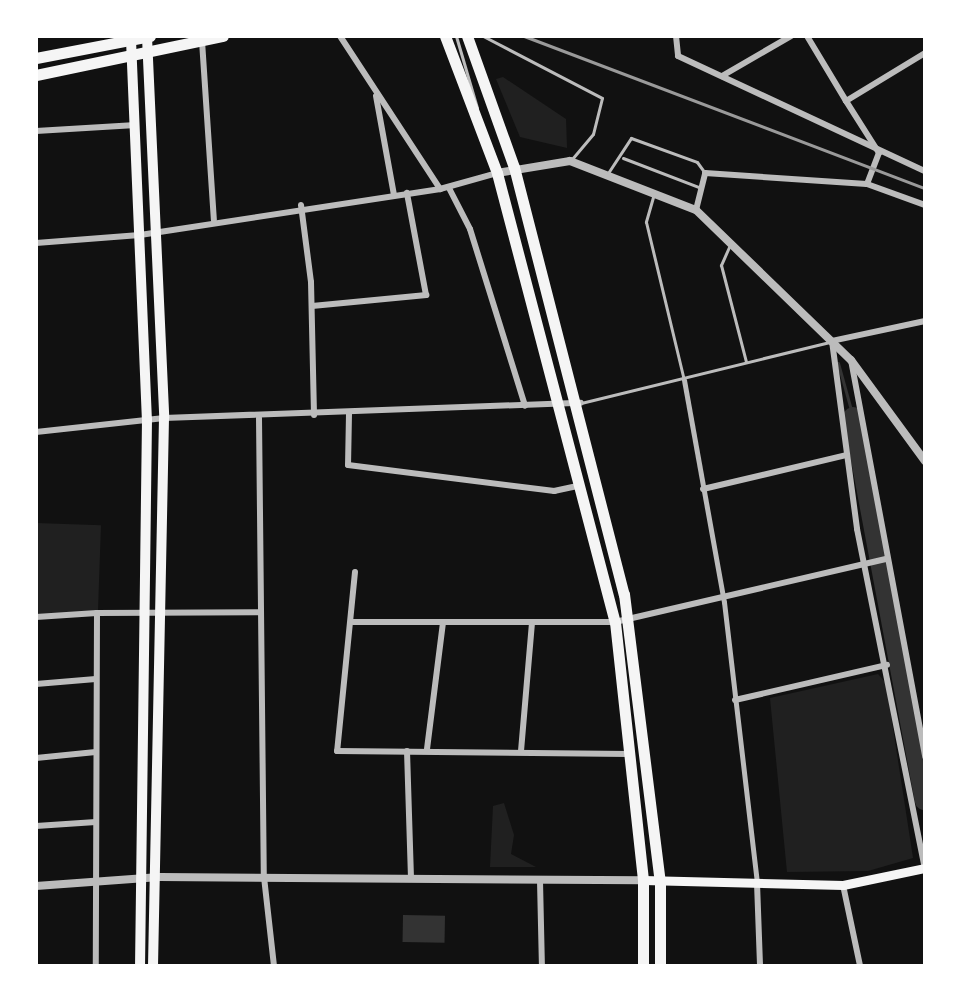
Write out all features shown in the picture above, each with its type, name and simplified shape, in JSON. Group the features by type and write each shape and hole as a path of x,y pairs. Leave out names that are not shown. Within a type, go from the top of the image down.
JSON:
{"highway":[{"path":"36,58 148,36"},
{"path":"36,75 151,54 223,36"},
{"path":"434,36 450,50"},
{"path":"445,36 497,173 562,408 615,622 643,880 643,966"},
{"path":"467,36 514,167 581,403 629,619 660,881 660,966"}],"main road":[{"path":"148,36 164,418 160,877 153,966"},
{"path":"131,38 147,419 143,610 145,877 140,966"},
{"path":"643,880 843,885 925,869"}],"street":[{"path":"340,36 440,189"},
{"path":"676,36 678,56 879,153 925,171"},
{"path":"722,76 791,36"},
{"path":"807,36 879,153"},
{"path":"202,41 214,220"},
{"path":"846,101 925,53"},
{"path":"375,89 394,195"},
{"path":"36,131 136,125"},
{"path":"867,184 879,153"},
{"path":"36,243 140,235 157,228 301,205 449,188 514,167 570,161 696,210 851,360 925,461"},
{"path":"696,210 705,173 867,184 925,205"},
{"path":"449,188 470,229 525,406"},
{"path":"312,306 426,295 407,193"},
{"path":"301,205 312,306 314,415"},
{"path":"832,341 925,321"},
{"path":"832,341 865,564 925,869"},
{"path":"851,360 886,559 922,723 925,751"},
{"path":"684,380 724,602 757,883 760,966"},
{"path":"36,432 164,418 259,418 525,406 562,408 581,403"},
{"path":"349,414 348,465 554,491 582,485"},
{"path":"259,418 264,877 274,966"},
{"path":"703,489 847,455"},
{"path":"353,622 615,622 724,602 886,559"},
{"path":"355,572 353,622 337,751 427,749 629,754"},
{"path":"36,617 163,608 261,612"},
{"path":"96,966 97,613"},
{"path":"427,749 443,623"},
{"path":"521,751 532,623"},
{"path":"735,700 887,665"},
{"path":"36,684 96,679"},
{"path":"407,751 411,880"},
{"path":"36,758 96,752"},
{"path":"36,826 96,822"},
{"path":"36,886 145,877 643,880"},
{"path":"540,881 542,966"},
{"path":"843,885 860,966"}],"lane":[{"path":"456,36 477,95 477,120"},
{"path":"483,36 602,98 593,134 570,161"},
{"path":"604,174 623,158 631,138 697,162 705,173"},
{"path":"623,158 701,188"},
{"path":"655,192 646,222 684,380"},
{"path":"731,245 721,265 746,362"},
{"path":"581,403 832,341"}],"shaded area":[{"path":"503,77 566,119 567,148 520,137 496,79"},
{"path":"36,523 101,525 98,616 36,614"},
{"path":"878,674 886,683 913,858 868,871 787,872 770,698"},
{"path":"504,803 514,835 511,854 536,867 490,867 493,806"},
{"path":"403,915 445,916 445,943 403,942"}],"waterway":[{"path":"838,363 853,417"},
{"path":"853,417 925,800"}],"railway":[{"path":"524,36 925,188"}]}
